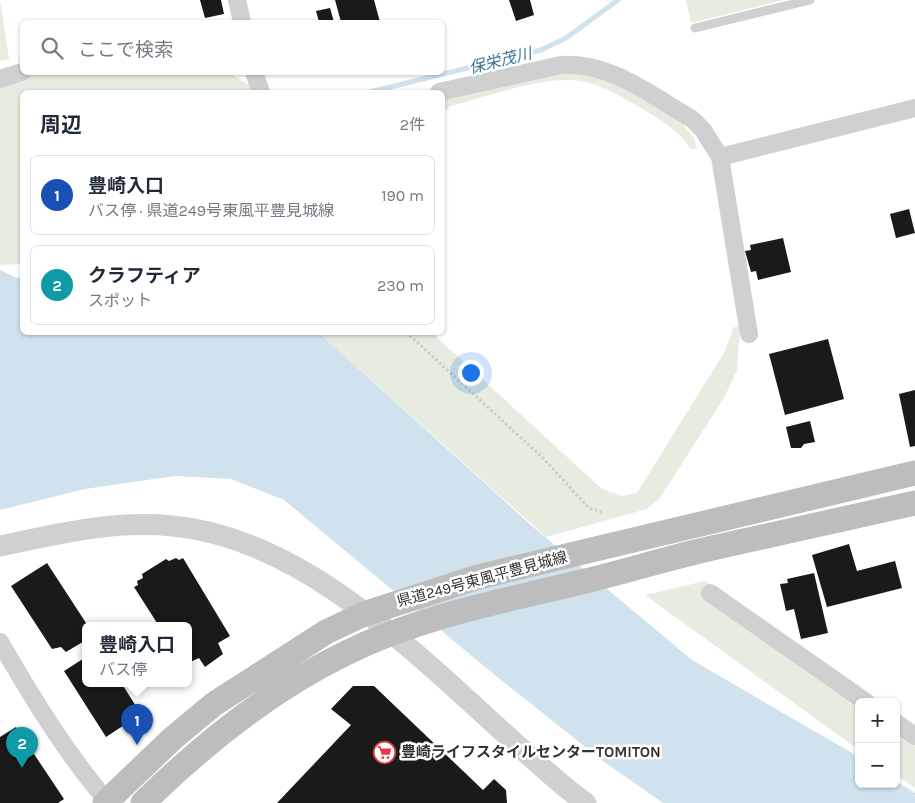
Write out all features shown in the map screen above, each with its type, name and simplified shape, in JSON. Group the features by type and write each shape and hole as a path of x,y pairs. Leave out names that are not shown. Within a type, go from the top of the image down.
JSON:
{"main road":[{"name":"県道249号東風平豊見城線","path":"106,802 172,739 214,704 311,641 364,614 478,577 915,473"},
{"name":"県道249号東風平豊見城線","path":"143,803 192,757 265,701 346,653 400,629 707,549 915,503"}],"street":[{"path":"237,0 242,20"},
{"path":"445,91 560,65 575,64 591,66 610,72 692,119 703,130 720,157 749,334"},
{"path":"0,79 20,73"},
{"path":"255,75 259,90"},
{"path":"720,157 915,108"},
{"path":"0,546 102,526 157,525 197,530 237,540 288,562 323,584 364,614 400,629 443,678 577,801"},
{"path":"710,593 860,698"},
{"path":"0,642 58,737 106,802"},
{"path":"900,726 915,736"}],"lane":[{"path":"695,28 810,0"}],"path":[{"path":"409,335 544,458 589,508 604,513"}],"shaded area":[{"path":"0,0 9,59 0,61"},
{"path":"686,0 784,0 691,23"},
{"path":"579,73 609,81 677,117 694,138 697,149 691,149 674,130 641,108 605,88 581,81 550,81 533,84 450,106 445,111 445,100 557,74"},
{"path":"22,75 233,75 252,87 253,90 20,90 20,264 0,265 0,82"},
{"path":"734,327 740,327 737,370 725,396 660,498 647,509 546,537 321,335 434,335 602,489 622,496 637,493 725,351"},
{"path":"705,581 870,698 855,698 855,747 645,595"},
{"path":"900,719 915,730 915,788 900,778"}],"water":[{"path":"0,270 17,278 20,277 20,335 321,335 532,526 692,660 855,755 855,788 900,788 900,784 915,793 915,803 663,803 603,761 496,676 284,500 231,479 175,476 85,489 0,510"}],"building":[{"path":"200,0 221,0 224,14 205,18"},
{"path":"335,0 374,0 379,20 340,20"},
{"path":"509,0 530,0 534,15 516,21"},
{"path":"330,8 333,20 318,20 316,11"},
{"path":"909,209 915,233 896,238 890,214"},
{"path":"783,238 791,272 758,280 756,271 751,272 745,251 751,250 750,245"},
{"path":"828,339 844,399 785,415 769,354"},
{"path":"915,390 915,446 910,447 899,394"},
{"path":"810,421 815,442 804,444 801,448 791,448 786,427"},
{"path":"849,544 857,571 895,561 902,588 827,607 812,555"},
{"path":"183,558 230,636 218,643 223,654 205,667 199,658 192,661 192,622 156,622 134,587 138,585 137,581 143,578 142,574 166,559 169,561"},
{"path":"47,563 85,622 82,622 82,642 66,652 61,647 52,649 11,586"},
{"path":"814,573 828,633 801,639 794,609 786,611 780,584 788,583 787,579"},
{"path":"82,660 82,687 124,687 141,714 106,737 64,671"},
{"name":"豊崎ライフスタイルセンターTOMITON","path":"353,686 374,686 483,790 494,779 506,790 507,803 277,803 351,725 331,709"},
{"path":"16,727 64,799 58,803 0,803 0,737"}],"waterway":[{"name":"保栄茂川","path":"445,74 541,50 566,38 618,0"},
{"name":"保栄茂川","path":"378,90 439,75"}],"place":[{"name":"豊崎入口","path":"137,745"},
{"name":"豊崎ライフスタイルセンターTOMITON","path":"385,752"},
{"name":"クラフティア","path":"22,768"}]}
